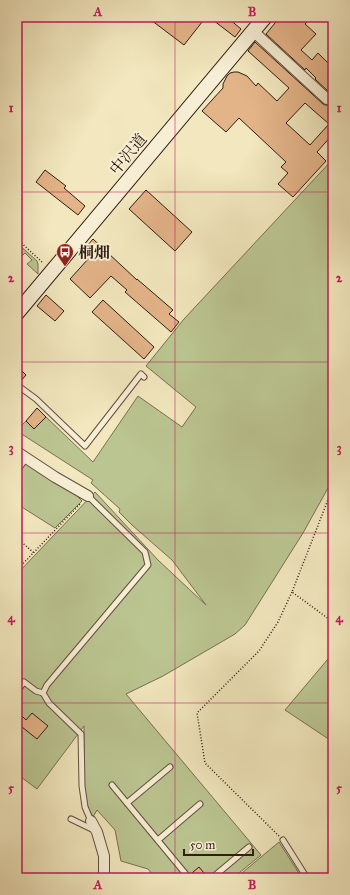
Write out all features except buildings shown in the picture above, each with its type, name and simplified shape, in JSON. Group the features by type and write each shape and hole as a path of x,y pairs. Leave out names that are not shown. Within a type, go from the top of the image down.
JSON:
{"street":[{"name":"中沢道","path":"17,313 265,17"},
{"path":"253,31 327,99"},
{"path":"21,455 88,496"},
{"path":"91,821 104,856 104,878"}],"lane":[{"path":"17,385 36,398 85,446 141,374 144,377"},
{"path":"17,471 21,455"},
{"path":"43,693 47,685 148,565 145,552 88,496"},
{"path":"17,691 24,682 36,691 43,693 49,703 81,734 82,786 85,807 91,821"},
{"path":"127,803 170,767"},
{"path":"112,785 189,878"},
{"path":"158,840 200,804"},
{"path":"71,819 96,832"},
{"path":"283,840 307,878"},
{"path":"212,878 248,846"}],"path":[{"path":"17,239 52,271"},
{"path":"283,840 205,763 196,713 259,651 278,622 292,592 333,490"},
{"path":"17,570 88,496"},
{"path":"17,538 34,553"},
{"path":"292,592 333,622"}],"green space":[{"path":"333,159 333,479 303,533 245,625 235,634 163,676 126,694 261,855 233,878 155,878 148,869 121,861 115,830 97,810 93,817 87,806 84,788 84,726 37,789 17,774 17,574 95,492 158,560 206,605 172,560 119,512 120,509 91,483 93,480 17,430 26,421 34,429 46,417 93,462 138,396 182,427 196,407 146,366 184,319"},
{"path":"17,243 37,261 38,274 27,264 32,260 25,253 17,261"},
{"path":"17,456 75,494 82,501 55,528 17,504"},
{"path":"333,653 333,742 285,710"},
{"path":"279,842 302,878 236,878"}],"place":[{"name":"桐畑","path":"65,267"}]}
